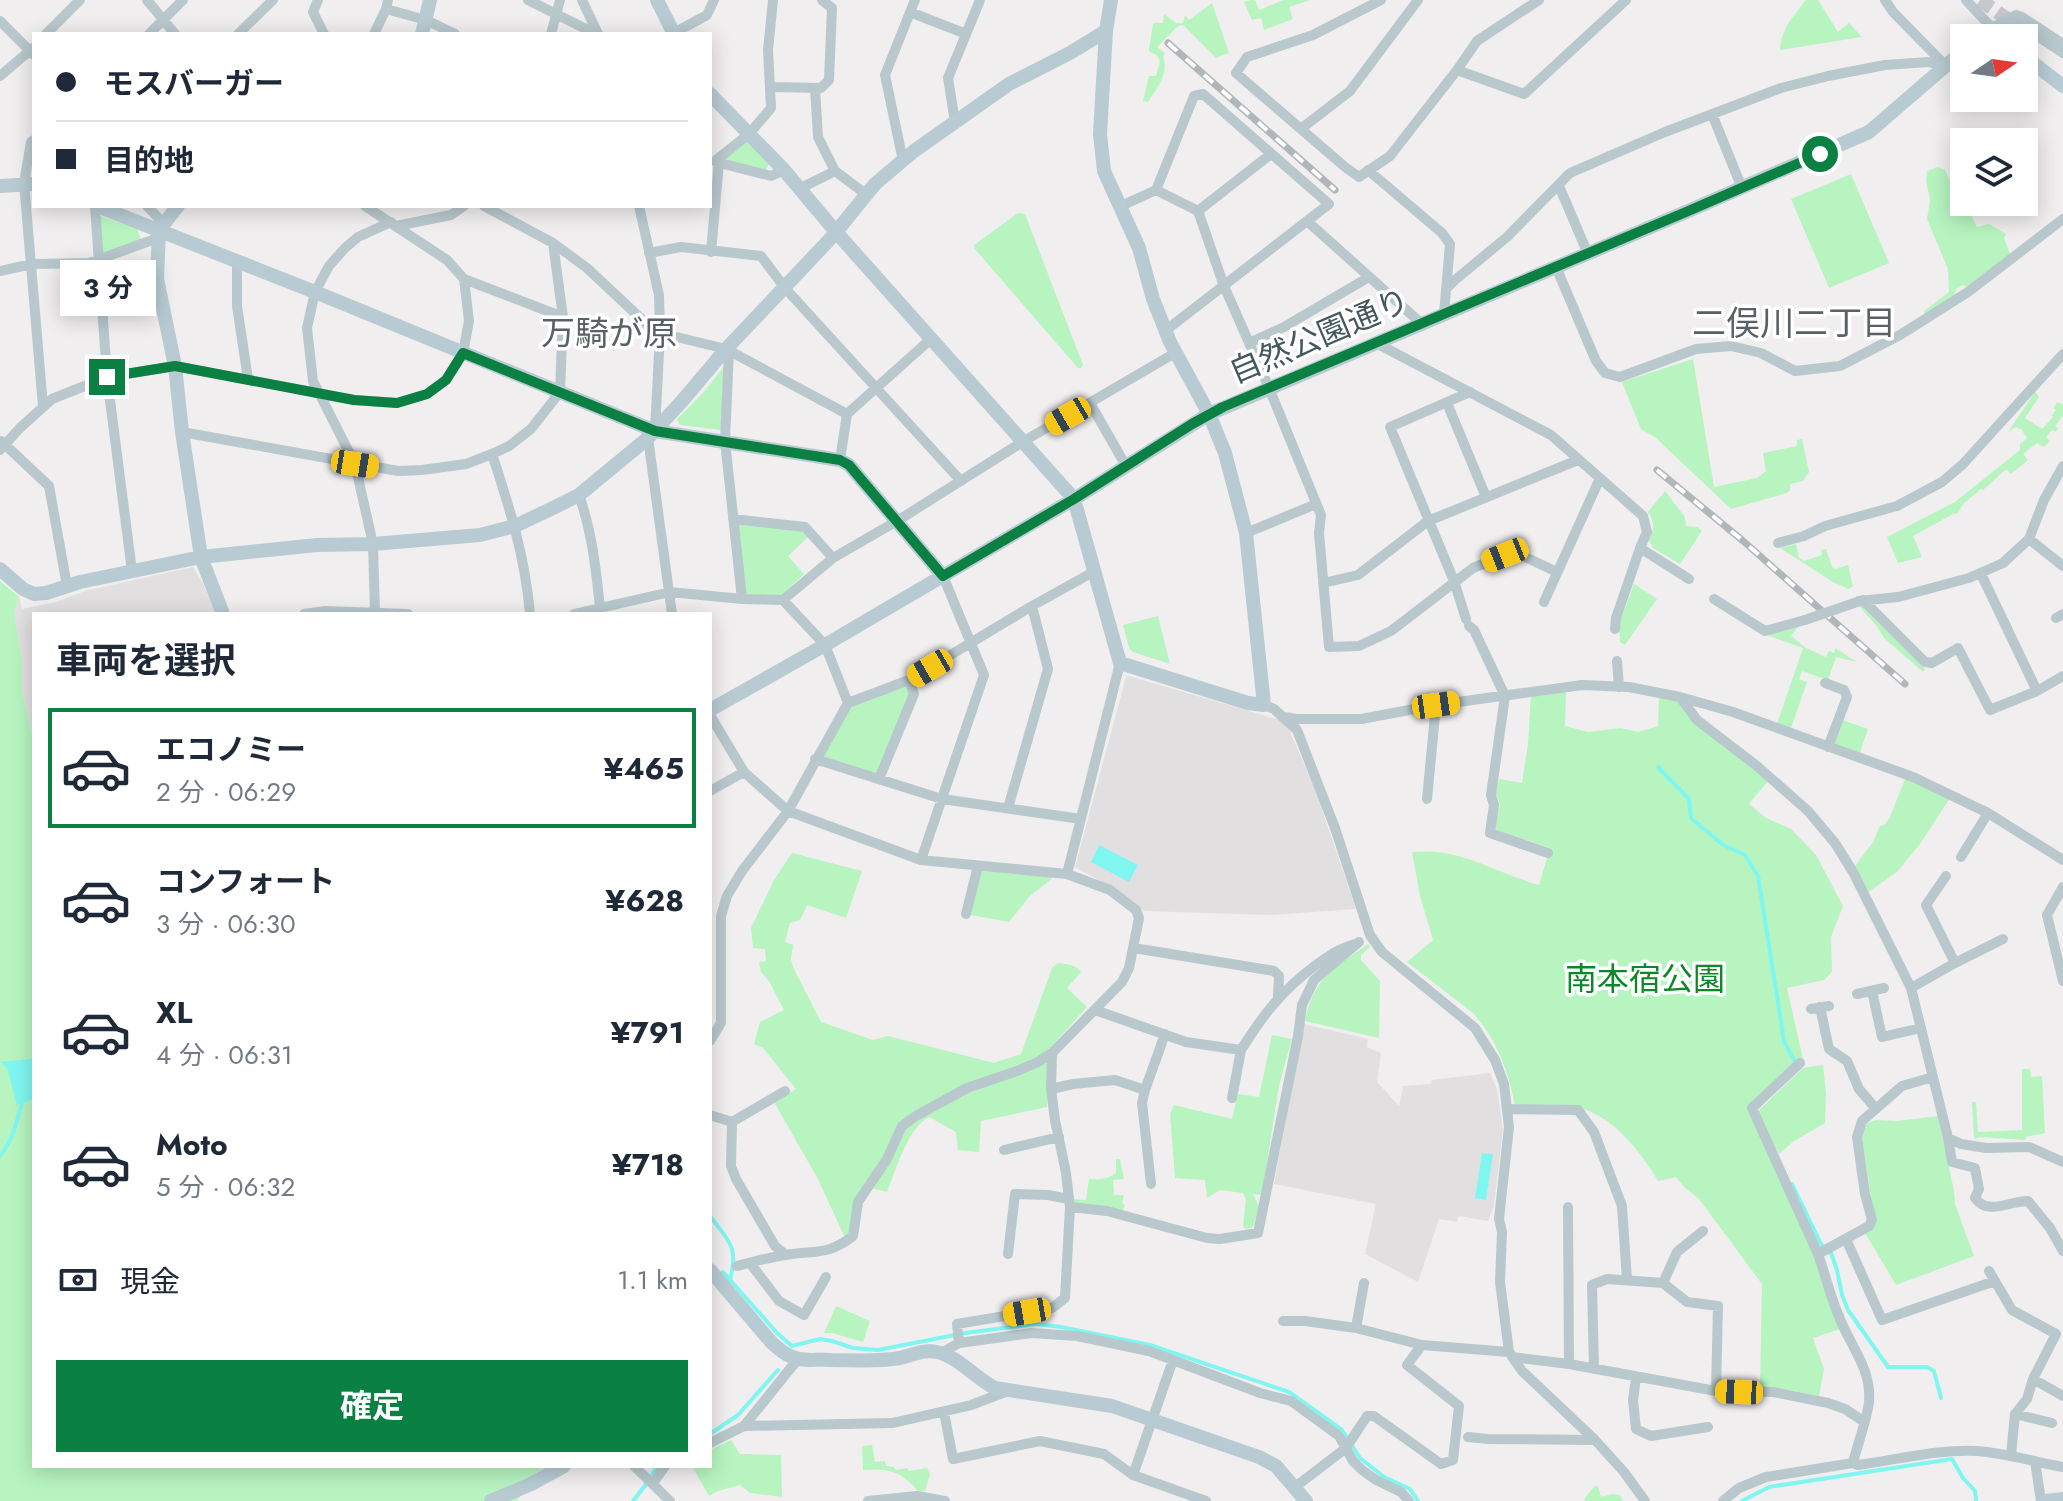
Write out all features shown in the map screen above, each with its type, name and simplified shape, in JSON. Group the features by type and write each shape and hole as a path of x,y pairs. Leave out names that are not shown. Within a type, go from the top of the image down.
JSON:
{"street":[{"path":"48,32 80,0"},
{"path":"147,0 173,32"},
{"path":"151,32 183,0"},
{"path":"240,32 273,0"},
{"path":"318,0 313,12 323,32"},
{"path":"424,27 430,0"},
{"path":"528,0 593,32"},
{"path":"551,32 560,0"},
{"path":"582,0 596,32"},
{"path":"657,0 672,32"},
{"path":"677,32 707,15 714,0"},
{"path":"711,252 715,161 749,134 771,108 768,50 773,0"},
{"path":"770,87 821,88 829,80 832,8 822,0"},
{"path":"903,161 885,75 915,0"},
{"path":"955,122 948,78 980,0"},
{"path":"1111,0 1106,31 1100,134 1104,171 1139,248 1165,331 1209,414 1225,453 1246,533 1264,705"},
{"path":"1381,0 1313,35 1247,57 1236,73 1359,177 1390,156 1477,41 1539,0"},
{"path":"1302,128 1350,91 1418,0"},
{"path":"1457,70 1524,94 1626,0"},
{"path":"1885,0 1945,66"},
{"path":"1966,0 1989,24"},
{"path":"1975,0 1978,13"},
{"path":"375,32 387,5 424,27 446,32"},
{"path":"910,12 966,34"},
{"path":"2005,24 2016,15 2022,17 2063,44"},
{"path":"2010,18 2063,53"},
{"path":"0,21 32,50"},
{"path":"0,569 23,589 34,594 46,593 201,557 317,545 469,536 515,526 579,495 651,434 836,232 875,184 1009,84 1106,31"},
{"path":"0,76 32,52"},
{"path":"1446,289 1507,237 1570,173 1758,95 1885,65 1928,62 1945,66"},
{"name":"自然公園通り","path":"712,711 1074,499 1209,414 1869,132 1950,62"},
{"path":"2038,67 2063,86"},
{"path":"815,88 818,137 835,171 867,195"},
{"path":"1119,207 1156,190 1194,96 1203,94 1329,204 1165,331"},
{"path":"712,96 801,188 836,232 1074,499 1120,663 1067,874"},
{"path":"1712,114 1742,188"},
{"path":"32,141 29,184 32,264 43,406"},
{"path":"1198,211 1271,154"},
{"path":"715,161 771,176 784,170"},
{"path":"1368,170 1442,233 1450,244 1444,314"},
{"path":"801,188 835,171"},
{"path":"0,186 29,184"},
{"path":"1559,186 1588,254"},
{"path":"1156,190 1198,211 1224,286 1321,515 1319,533 1329,647 1359,646 1391,631 1473,568 1513,554 1557,572"},
{"path":"96,208 107,377 132,571"},
{"path":"101,208 560,392 651,434 725,441 840,460 849,465 943,576 984,675 921,860"},
{"path":"148,208 160,230 157,279 175,366 201,557 222,612"},
{"path":"0,271 32,264 99,261 160,230 176,208"},
{"path":"368,208 447,260 464,279 563,317"},
{"path":"375,612 373,544 355,464 313,381 307,328 315,292 329,266 358,237 393,224 451,215 461,208"},
{"path":"488,208 553,243 587,268 652,329 727,350 847,414"},
{"path":"639,208 659,295 660,333 651,434 672,612"},
{"path":"1556,267 1596,361 1605,373 1620,377 1696,349 1715,346 1731,346 1761,353 1795,371 1825,369 1840,366 1888,341 1962,296 2063,219"},
{"path":"1307,221 1422,324"},
{"path":"182,432 398,471 466,464 509,446 531,429 560,392 563,317 553,243"},
{"path":"649,253 681,247 761,256 785,288 961,481"},
{"path":"237,262 237,306 248,379"},
{"path":"1249,343 1294,322 1369,277"},
{"path":"67,586 49,486 2,445 52,399 107,377 175,366 354,400 397,403 427,394 446,380 463,353 469,321 464,279"},
{"path":"840,460 847,414 932,338"},
{"path":"1376,343 1551,435 1643,516 1647,532 1616,618 1615,629"},
{"path":"727,350 725,441 742,599"},
{"path":"583,612 670,592 783,600 833,558 1175,353"},
{"path":"1778,543 1897,506 1942,482 1963,464 2063,354"},
{"path":"1470,392 1390,427 1454,581 1468,623 1505,696 1491,795 1494,805 1490,833 1548,853"},
{"path":"1090,403 1126,466"},
{"path":"1447,403 1486,497"},
{"path":"492,454 515,526 525,569 530,612"},
{"path":"1323,583 1358,575 1428,521 1578,460"},
{"path":"1714,599 1765,631 1860,601 1898,597 1981,574 2003,563 2029,539 2044,500 2063,466"},
{"path":"1544,602 1600,478"},
{"path":"579,495 591,534 600,608"},
{"path":"1246,533 1316,504"},
{"path":"733,519 805,527 833,558"},
{"path":"2029,539 2063,566"},
{"path":"1640,548 1689,579"},
{"path":"712,1038 721,1023 715,977 721,916 727,896 788,811 848,703 909,680 1095,571"},
{"path":"1981,574 2037,691"},
{"path":"783,600 825,645 848,703"},
{"path":"1860,601 1925,662 1932,663 1958,648 1990,710 2037,691 2063,676"},
{"path":"1008,808 1048,669 1032,606"},
{"path":"318,612 350,612"},
{"path":"1617,661 1619,687"},
{"path":"1120,663 1248,703 1264,705 1274,709 1297,730 1335,828 1370,935 1382,952 1475,1028 1495,1060 1504,1084 1509,1127 1499,1219 1502,1232 1500,1282 1511,1355 1522,1371 1595,1440 1645,1501"},
{"path":"879,779 914,694 909,680"},
{"path":"1825,683 1844,690 1847,697 1828,747"},
{"path":"1283,717 1361,719 1436,705 1582,685 1619,687 1680,697 1733,712 1913,777 1988,813 2063,860"},
{"path":"1680,697 1697,720 1757,766 1808,811 1835,843 1853,872 1911,988 1952,1162 1975,1168 1979,1189 1975,1198 1979,1203 1992,1208 2028,1201 2050,1228 2063,1251"},
{"path":"1427,799 1436,705"},
{"path":"712,716 744,772 788,811 921,860 1067,874 1110,890 1136,910 1139,918 1129,968 1122,982 1052,1053 1017,1071 967,1088 902,1126 887,1159 858,1202 853,1236 821,1253 786,1255 737,1266"},
{"path":"815,759 942,799 1081,819"},
{"path":"712,790 744,772"},
{"path":"1961,857 1988,813"},
{"path":"966,914 978,866"},
{"path":"1946,876 1926,905 1955,963"},
{"path":"2063,887 2047,915 2063,981"},
{"path":"712,911 721,916"},
{"path":"1008,1254 1015,1194 1048,1195 1207,1238 1258,1233 1302,1005 1314,980 1370,935"},
{"path":"1911,988 2003,939"},
{"path":"1232,1098 1241,1050 1278,997 1340,947 1359,942"},
{"path":"1134,948 1274,971 1279,976 1278,997"},
{"path":"1857,994 1884,988"},
{"path":"1872,991 1882,1037 1921,1028"},
{"path":"1820,1007 1829,1049 1847,1061 1859,1089 1876,1109"},
{"path":"1095,1010 1186,1042 1241,1050"},
{"path":"1151,1184 1142,1103 1165,1034"},
{"path":"958,1337 957,1324 1052,1308 1065,1298 1070,1203 1051,1089 1052,1053"},
{"path":"1800,1063 1752,1108 1818,1254 1847,1337 1864,1364 1869,1402 1853,1463"},
{"path":"1818,1254 1869,1226 1872,1220 1857,1137 1862,1121 1902,1086 1933,1077"},
{"path":"1051,1089 1115,1080 1145,1090"},
{"path":"712,1116 732,1122 785,1091"},
{"path":"1508,1109 1578,1110 1594,1132 1622,1206 1627,1280"},
{"path":"732,1122 731,1166 736,1179 775,1246 786,1255"},
{"path":"1004,1150 1059,1137"},
{"path":"1948,1138 1961,1144 1986,1148 2029,1147 2063,1162"},
{"path":"1568,1207 1569,1364"},
{"path":"1663,1283 1677,1252 1703,1231"},
{"path":"1846,1239 1882,1320 1992,1276 2012,1310 2056,1334 2033,1379 2027,1399 2015,1414 2011,1455"},
{"path":"750,1263 779,1301 804,1315 826,1277"},
{"path":"713,1273 772,1343 782,1352 798,1359 875,1360 933,1351 941,1353 995,1388 1112,1406 1259,1457 1276,1466 1306,1501"},
{"path":"1594,1369 1592,1285 1607,1279 1663,1283 1687,1302 1718,1306 1716,1391"},
{"path":"1356,1328 1364,1283"},
{"path":"1283,1321 1356,1328 1422,1345 1569,1364 1716,1391 1773,1392 1828,1403 1845,1409 1863,1421"},
{"path":"941,1353 958,1337 1032,1333 1077,1336 1149,1351 1260,1393 1291,1401 1339,1436 1353,1461 1362,1470 1401,1492 1409,1501"},
{"path":"1295,1487 1346,1448 1367,1416 1374,1416 1441,1464 1453,1460 1459,1406 1407,1365 1422,1345"},
{"path":"712,1442 744,1426 798,1359"},
{"path":"1133,1475 1173,1360"},
{"path":"1636,1378 1633,1400 1636,1429 1651,1436 1708,1427"},
{"path":"2033,1379 2063,1396"},
{"path":"744,1426 892,1423 971,1405 1010,1391"},
{"path":"944,1412 953,1459 1040,1441 1104,1454 1133,1475 1206,1501"},
{"path":"2015,1414 2052,1423"},
{"path":"1468,1437 1595,1440"},
{"path":"1723,1501 1739,1488 1766,1477 1922,1455 1963,1451 2011,1455 2063,1467"},
{"path":"2035,1461 2043,1501 2063,1499"},
{"path":"491,1501 560,1468"},
{"path":"636,1468 670,1501"},
{"path":"650,1480 663,1468"},
{"path":"905,1501 917,1496"},
{"path":"868,1501 917,1496 945,1501"}],"shaded area":[{"path":"193,567 215,612 32,612 32,733 22,693 22,661 14,612 19,597 22,609 56,602 85,591"},
{"path":"1126,677 1280,720 1287,725 1315,789 1356,909 1270,915 1144,911 1111,887 1075,867"},
{"path":"1304,1024 1368,1039 1367,1047 1381,1053 1377,1082 1399,1106 1403,1086 1490,1073 1497,1089 1503,1129 1494,1205 1488,1221 1459,1216 1457,1222 1439,1219 1418,1282 1365,1254 1376,1204 1274,1184"}],"green space":[{"path":"1255,0 1259,10 1283,0 1310,0 1289,7 1293,19 1264,30 1261,18 1252,20 1244,2"},
{"path":"1806,0 1818,0 1838,32 1849,23 1862,37 1780,50 1785,29"},
{"path":"1212,3 1229,53 1216,58 1183,25 1178,26 1157,47 1165,53 1165,69 1148,102 1143,101 1149,76 1156,76 1160,62 1149,49 1153,23 1163,23 1164,14 1176,23 1183,23 1185,15 1189,20"},
{"path":"749,139 770,162 766,170 722,159"},
{"path":"1938,167 1945,170 1950,182 1950,216 1972,216 1977,227 1989,224 2006,234 2004,238 2010,254 1967,287 1963,285 1956,289 1954,296 1925,314 1924,311 1949,292 1948,269 1927,219 1930,200 1927,171"},
{"path":"1851,174 1889,263 1829,288 1791,199"},
{"path":"1018,213 1025,214 1083,365 1081,368 974,248"},
{"path":"101,216 137,229 141,240 101,255 98,218"},
{"path":"1693,359 1714,487 1757,478 1766,471 1763,453 1797,446 1797,440 1802,439 1809,472 1803,481 1790,484 1787,493 1731,509 1656,438 1641,429 1622,382"},
{"path":"725,365 721,430 680,425 677,419"},
{"path":"2035,392 2039,397 2025,418 2042,429 2053,417 2056,410 2053,408 2058,402 2063,403 2063,416 2055,426 2058,428 2056,432 2052,430 2046,437 2050,441 2044,447 2037,443 2023,454 2028,460 2011,474 2006,469 1963,504 1958,513 1913,536 1922,557 1898,563 1887,537 1955,502 2020,450 2020,444 2027,438 2021,429 2016,427 2008,432"},
{"path":"1665,491 1685,517 1686,526 1702,531 1680,564 1653,548 1649,540 1653,526 1648,512"},
{"path":"738,524 803,530 809,536 788,556 804,574 781,596 746,595"},
{"path":"1796,544 1799,558 1804,561 1822,555 1821,550 1826,549 1832,567 1848,565 1853,586 1849,589 1833,582 1780,548"},
{"path":"0,581 19,597 14,612 22,661 22,693 32,733 32,1468 544,1468 520,1483 517,1501 0,1501"},
{"path":"1634,584 1657,599 1625,645 1620,642 1619,624"},
{"path":"1861,603 1925,669 1923,672 1884,638 1857,604"},
{"path":"1158,616 1170,664 1133,652 1123,625"},
{"path":"1800,624 1791,636 1806,648 1826,657 1829,651 1834,653 1835,648 1857,662 1836,657 1828,680 1802,671 1799,679 1807,682 1791,728 1777,724 1803,648 1767,635"},
{"path":"907,685 910,695 877,775 821,757 851,707"},
{"name":"南本宿公園","path":"1566,691 1565,726 1588,732 1620,728 1638,732 1658,726 1659,696 1679,701 1768,781 1749,804 1766,818 1791,829 1816,855 1843,906 1831,937 1832,972 1824,980 1787,988 1803,1059 1748,1110 1812,1250 1840,1329 1813,1338 1824,1369 1819,1396 1789,1390 1760,1390 1762,1284 1699,1199 1676,1177 1658,1181 1625,1137 1603,1118 1579,1108 1515,1106 1500,1056 1481,1023 1473,1013 1407,962 1433,940 1420,896 1412,852 1450,854 1539,885 1550,848 1497,830 1495,824 1500,805 1496,793 1499,779 1522,783 1531,694"},
{"path":"1842,720 1868,729 1859,755 1833,746"},
{"path":"1906,777 1950,798 1897,872 1867,893 1853,869 1873,842 1880,826 1889,819"},
{"path":"792,853 862,871 846,918 807,905 800,920 790,923 785,942 793,945 793,967 821,1022 873,1040 888,1036 994,1063 1021,1054 1052,968 1058,963 1068,964 1081,972 1067,988 1087,1007 1048,1050 1047,1107 981,1121 979,1152 958,1150 956,1132 929,1117 909,1139 887,1192 864,1186 852,1231 845,1238 818,1179 774,1102 796,1089 763,1048 754,1044 760,1022 784,1010 761,972 759,962 766,961 765,949 753,948 751,928 774,880"},
{"path":"986,869 1054,877 1030,896 1009,922 971,915 979,872"},
{"path":"1368,944 1370,947 1361,955 1361,960 1380,981 1379,1038 1305,1021 1314,994 1327,975"},
{"path":"1272,1035 1292,1039 1279,1085 1262,1195 1253,1194 1259,1206 1253,1227 1246,1229 1243,1226 1246,1199 1243,1193 1220,1190 1207,1198 1205,1180 1175,1178 1170,1114 1174,1105 1232,1119 1238,1094 1259,1097"},
{"path":"1823,1065 1825,1123 1779,1154 1759,1116 1759,1110 1803,1068"},
{"path":"2022,1069 2030,1069 2031,1077 2042,1076 2045,1133 2026,1137 2025,1140 1974,1139 1972,1102 1976,1102 1978,1132 2022,1130"},
{"path":"1938,1116 1955,1204 1974,1256 1896,1285 1865,1233 1871,1197 1862,1137 1867,1123 1877,1120"},
{"path":"1116,1159 1120,1159 1124,1179 1113,1180 1114,1195 1124,1195 1122,1212 1072,1205 1072,1199 1086,1200 1089,1179 1104,1179 1116,1173"},
{"path":"836,1306 870,1321 863,1342 824,1333"},
{"path":"731,1440 740,1454 781,1455 782,1497 750,1493 740,1485 709,1496 693,1468 712,1468 712,1449"},
{"path":"872,1445 875,1462 885,1461 886,1466 896,1470 927,1468 930,1474 925,1491 918,1491 894,1472 863,1470 862,1446"},
{"path":"1598,1486 1601,1497 1620,1495 1623,1501 1586,1501 1584,1499"}],"water":[{"path":"1099,845 1138,865 1129,882 1091,862"},
{"path":"30,1059 32,1100 17,1105 7,1068 0,1062"},
{"path":"1482,1153 1493,1154 1486,1200 1475,1198"}],"waterway":[{"path":"1658,767 1689,799 1691,818 1723,845 1745,855 1758,876 1784,1041 1797,1066"},
{"path":"0,1156 11,1137 22,1102"},
{"path":"1792,1184 1821,1244 1831,1253 1848,1310 1888,1367 1927,1367 1934,1371 1941,1398"},
{"path":"712,1219 733,1252 730,1280"},
{"path":"719,1274 723,1272 792,1346 820,1339 853,1348 878,1350 965,1333 1036,1324 1150,1345 1289,1392 1342,1430 1360,1458 1384,1477 1410,1489 1418,1501"},
{"path":"712,1433 738,1415 778,1370"},
{"path":"1742,1501 1769,1487 1952,1459 1975,1491 1976,1500"},
{"path":"633,1501 656,1468"}],"tunnel":[{"path":"1980,0 2015,24"}],"railway":[{"path":"1168,43 1335,190"},
{"path":"1657,470 1742,540 1905,684"}],"district":[{"name":"二俣川二丁目","path":"1794,323"},
{"name":"万騎が原","path":"609,333"}],"route":[{"path":"107,377 175,366 354,400 397,403 427,394 446,380 463,353 655,431 840,460 849,465 943,576 1223,407 1820,154"}]}
